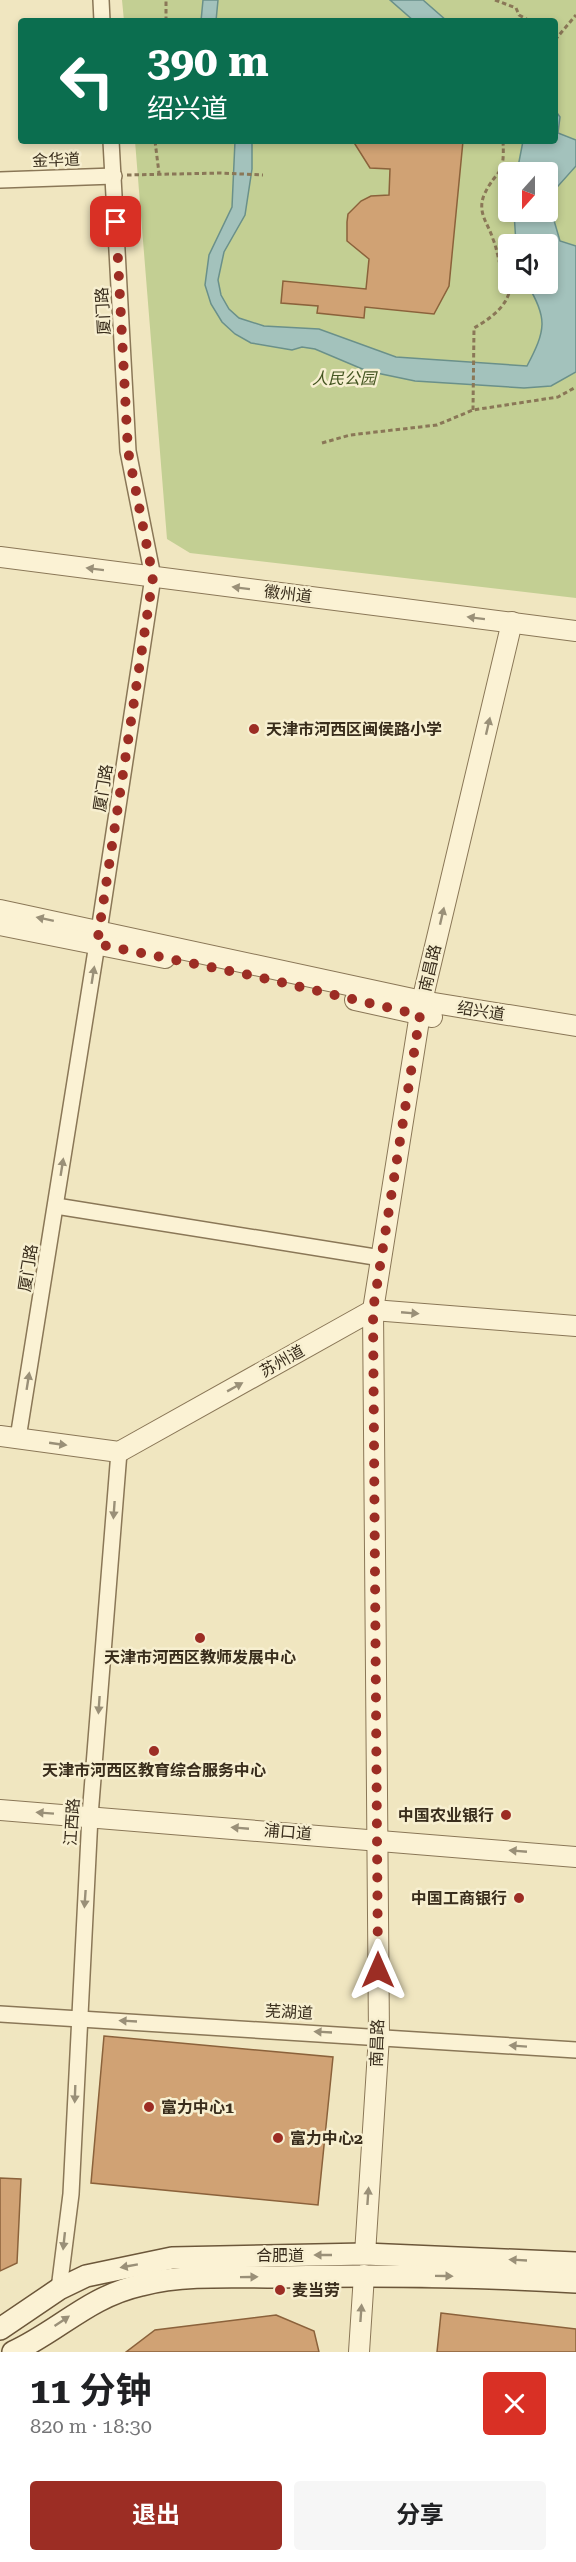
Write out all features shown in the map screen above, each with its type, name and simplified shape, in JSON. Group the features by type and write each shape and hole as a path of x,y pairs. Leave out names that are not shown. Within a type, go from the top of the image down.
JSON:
{"main road":[{"name":"合肥道","path":"0,2329 59,2289 86,2276 172,2258 364,2265 576,2263"},
{"name":"合肥道","path":"13,2352 101,2298 141,2284 364,2265 491,2277 576,2282"}],"street":[{"path":"101,0 102,18"},
{"name":"厦门路","path":"9,1437 56,1206 153,577 128,451 111,144"},
{"name":"金华道","path":"0,180 114,176"},
{"name":"徽州道","path":"0,557 576,631"},
{"name":"南昌路","path":"359,2352 379,2036 373,1310 421,1008 512,622"},
{"name":"绍兴道","path":"0,910 254,976 576,1038"},
{"name":"绍兴道","path":"0,925 98,937"},
{"name":"绍兴道","path":"421,1008 576,1026"},
{"path":"56,1206 381,1258"},
{"path":"373,1310 576,1326"},
{"name":"苏州道","path":"119,1452 373,1310"},
{"path":"9,1437 119,1452"},
{"name":"江西路","path":"59,2289 71,2194 78,2018 90,1816 119,1452"},
{"name":"浦口道","path":"0,1810 576,1857"},
{"name":"芜湖道","path":"0,2014 576,2050"}],"path":[{"path":"166,0 166,18"},
{"path":"495,0 516,8 519,15 524,18"},
{"path":"558,36 576,15"},
{"path":"155,144 159,173"},
{"path":"498,260 494,240 481,209 484,195 502,170 502,144"},
{"path":"114,176 159,173 263,175"},
{"path":"473,410 474,328 501,307 509,294"},
{"path":"322,443 350,435 436,425 473,410 558,397 576,387"}],"green space":[{"name":"人民公园","path":"122,0 576,0 576,598 190,553 167,539 135,144 558,144 558,18 124,18"}],"water":[{"path":"203,0 218,0 216,18 201,18"},
{"path":"390,0 423,0 444,18 411,18"},
{"path":"558,133 576,140 576,166 558,186 558,162 519,162 522,144 558,144"},
{"path":"235,144 252,144 252,169 245,215 224,252 218,280 221,295 229,309 239,318 264,326 319,329 396,357 527,366 538,343 542,324 539,306 533,294 558,294 558,234 560,241 576,246 576,372 551,386 524,388 415,381 367,371 315,349 302,347 292,350 251,343 235,334 222,322 211,304 205,285 209,255 232,207"},
{"path":"515,222 554,222 558,234 515,234"}],"building":[{"path":"355,144 463,144 449,286 434,314 365,307 364,318 317,313 318,306 281,303 283,281 366,289 369,259 347,241 347,222 348,214 361,201 371,196 389,195 390,169 370,168"},
{"path":"104,2036 333,2057 318,2205 91,2183"},
{"path":"0,2178 21,2179 17,2263 0,2271"},
{"path":"441,2313 576,2329 576,2352 437,2352"},
{"path":"276,2315 314,2331 319,2352 126,2352 155,2330"}],"place":[{"name":"天津市河西区闽侯路小学","path":"254,729"},
{"name":"天津市河西区教师发展中心","path":"200,1638"},
{"name":"天津市河西区教育综合服务中心","path":"154,1751"},
{"name":"中国农业银行","path":"506,1815"},
{"name":"中国工商银行","path":"519,1898"},
{"name":"富力中心1","path":"149,2107"},
{"name":"富力中心2","path":"278,2138"},
{"name":"麦当劳","path":"280,2290"}],"route":[{"path":"116,222 128,451 153,577 97,944 254,976 420,1015 373,1310 378,1970"}]}
